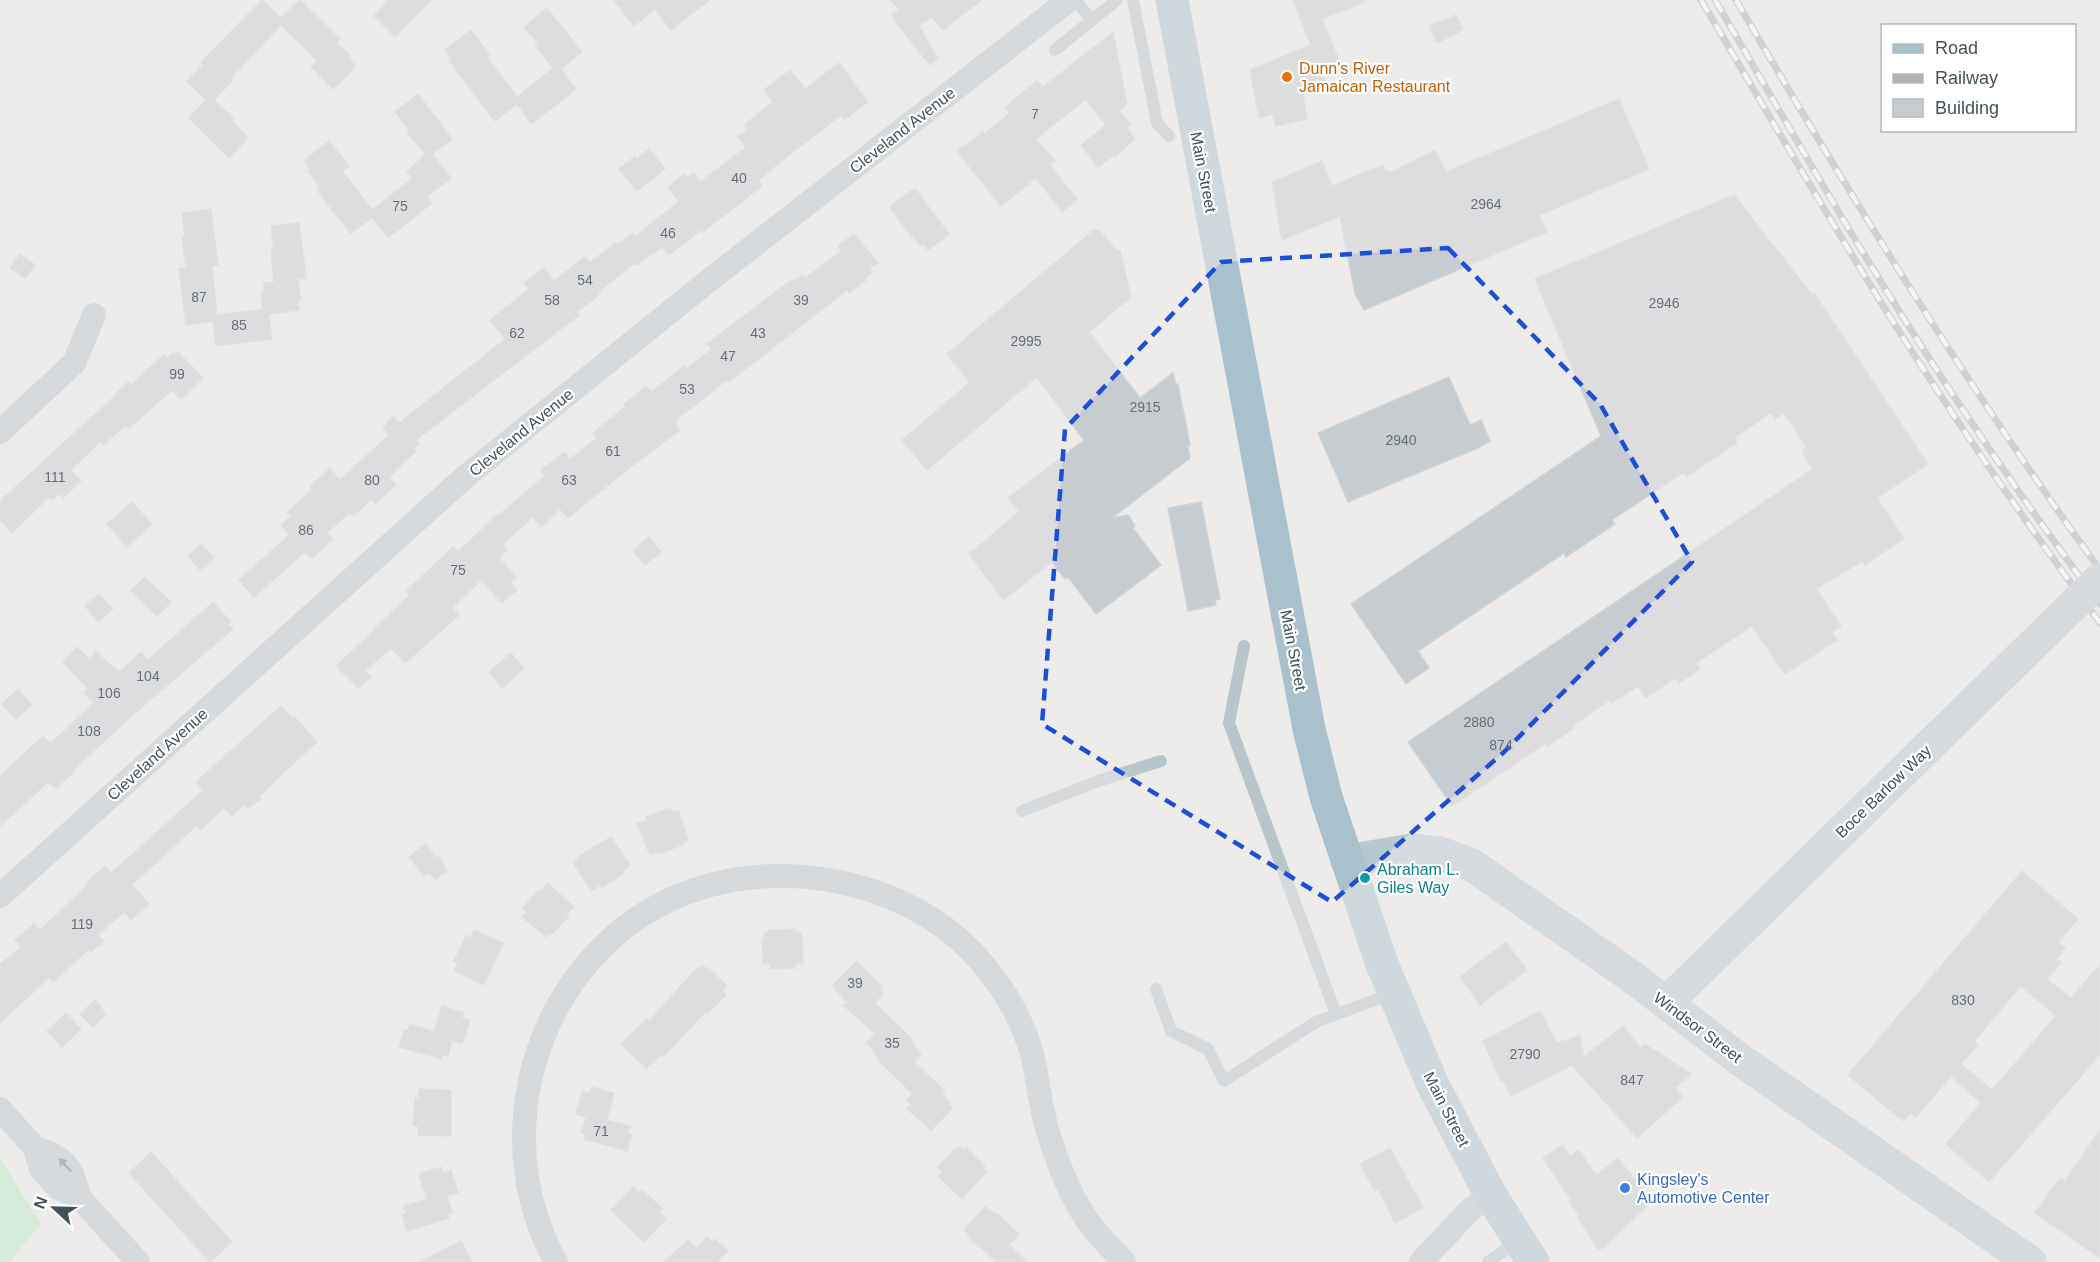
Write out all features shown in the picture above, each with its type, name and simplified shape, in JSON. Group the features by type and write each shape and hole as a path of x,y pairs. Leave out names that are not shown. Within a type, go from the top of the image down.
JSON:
{"main road":[{"name":"Main Street","path":"1172,0 1307,718 1326,797 1382,964 1432,1083 1490,1194 1526,1251"},
{"name":"Boce Barlow Way","path":"1666,1003 2100,579"},
{"name":"Windsor Street","path":"1347,861 1412,850 1440,853 1456,858 1495,879 1739,1059 2030,1262"}],"street":[{"name":"Cleveland Avenue","path":"0,896 465,477 707,282 1069,0"},
{"path":"0,432 74,363 94,315"},
{"path":"556,1262 538,1227 525,1156 523,1128 530,1076 539,1047 568,987 600,949 625,927 646,913 678,897 743,878 801,875 836,881 880,893 917,910 947,929 989,970 1021,1021 1031,1052 1046,1125 1070,1190 1093,1228 1124,1262"},
{"path":"0,1109 35,1148 41,1169 58,1188 79,1197 138,1262"},
{"path":"1421,1262 1469,1211 1490,1194"}],"lane":[{"path":"1075,0 1092,20"},
{"path":"1054,50 1117,0"},
{"path":"1132,0 1157,123 1169,136"},
{"path":"1244,646 1229,723 1336,1014"},
{"path":"1022,811 1098,781 1161,760"},
{"path":"1156,989 1171,1031 1208,1049 1224,1081 1316,1022 1394,992"},
{"path":"1488,1262 1526,1251"}],"highlighted area":[{"path":"1448,248 1600,404 1692,562 1503,753 1332,902 1042,724 1065,429 1221,262"}],"green space":[{"path":"0,1158 41,1224 9,1262 0,1262"}],"building":[{"path":"262,0 281,18 300,0 340,39 336,43 351,56 348,58 356,66 333,89 311,67 317,61 281,25 231,78 233,80 214,100 234,119 232,121 248,138 229,158 189,118 206,100 187,81 203,65 201,62"},
{"path":"389,0 431,0 395,37 374,16"},
{"path":"614,0 710,0 671,30 655,9 634,26"},
{"path":"891,0 982,0 943,30 932,17 919,26 938,59 930,65 897,24 892,15 899,10"},
{"name":"Dunn's River Jamaican Restaurant","path":"1293,0 1367,1 1322,19 1339,60 1319,68 1326,84 1303,94 1307,119 1275,126 1273,114 1259,117 1250,70 1311,45"},
{"path":"547,8 582,52 561,69 576,89 532,124 517,104 495,121 449,60 451,58 445,50 471,30 490,55 487,57 517,97 553,68 536,46 539,45 524,27"},
{"path":"1456,15 1463,30 1437,43 1430,26"},
{"path":"1113,32 1127,104 1119,110 1131,125 1127,128 1135,139 1116,156 1114,155 1098,167 1081,145 1106,125 1086,99 1036,139 1055,161 1050,165 1077,199 1062,212 1036,178 1001,206 957,151 983,132 984,134 1010,113 1005,107 1037,81 1043,87"},
{"path":"839,63 868,102 844,120 841,115 774,167 758,181 762,186 703,232 701,230 669,255 662,247 637,265 635,263 607,285 598,293 599,295 577,312 579,315 416,440 418,444 413,448 416,451 389,477 396,485 375,504 371,499 354,516 350,512 327,533 333,539 312,558 305,552 254,597 239,580 289,535 281,525 291,516 287,512 312,490 310,487 330,468 340,480 389,435 383,429 393,416 399,423 505,339 490,320 529,289 524,283 544,268 554,281 585,257 590,262 633,233 636,236 679,201 668,187 684,174 687,178 694,173 700,182 746,147 738,137 747,130 744,125 773,102 764,90 790,70 805,89"},
{"path":"418,94 452,139 432,154 451,178 427,197 432,203 388,238 372,217 351,234 317,190 320,187 308,171 310,169 304,161 329,141 349,166 342,171 372,210 412,179 407,172 425,154 407,132 409,130 395,112"},
{"path":"1619,99 1649,169 1539,215 1547,232 1364,310 1355,294 1340,216 1282,240 1272,182 1322,161 1332,186 1383,165 1386,172 1390,173 1435,150 1446,172"},
{"path":"649,149 665,169 637,191 619,169 635,156 637,159"},
{"path":"912,190 914,192 916,190 949,234 928,250 909,233 891,209 891,206"},
{"path":"1734,195 1812,295 1814,293 1928,464 1877,498 1904,538 1865,565 1862,561 1816,589 1841,626 1831,632 1837,640 1785,674 1752,626 1696,663 1700,669 1679,683 1675,678 1646,698 1638,686 1612,703 1610,700 1548,746 1546,743 1452,806 1408,742 1813,469 1803,453 1805,452 1803,449 1807,447 1784,413 1775,419 1771,413 1734,438 1737,443 1687,476 1684,472 1612,520 1615,524 1566,557 1564,553 1418,651 1429,668 1406,684 1351,604 1601,436 1535,279"},
{"path":"211,209 218,265 212,266 217,315 263,309 261,294 264,294 263,283 274,282 271,226 299,223 306,278 298,279 301,300 297,300 299,310 269,314 272,339 216,346 213,321 186,325 179,269 186,268 182,213"},
{"path":"1095,229 1099,230 1116,250 1120,250 1131,297 1089,332 1140,398 1173,373 1176,385 1178,384 1190,445 1188,446 1190,458 1112,518 1128,515 1135,526 1133,528 1161,565 1096,614 1068,577 1065,579 1052,562 1003,600 969,554 1019,512 1008,498 1084,440 1037,377 927,470 902,440 970,382 947,354"},
{"path":"854,234 878,263 869,269 872,272 865,278 866,280 849,293 847,290 675,421 680,430 568,518 560,509 541,527 533,517 502,545 507,550 499,558 516,577 510,582 517,590 502,603 481,580 452,608 459,615 405,663 391,648 365,671 371,677 358,688 336,666 410,595 406,591 453,547 458,552 498,514 545,476 541,470 565,452 570,459 597,438 593,433 646,386 651,392 684,366 686,369 712,349 707,344 791,280 793,282 802,275 805,278 842,251 838,246"},
{"path":"20,254 35,265 25,278 10,268"},
{"path":"173,353 179,353 203,378 181,399 172,390 129,428 126,425 103,445 100,442 71,470 81,481 63,498 59,493 52,500 49,497 12,533 0,520 0,501 128,382 132,384 164,354 167,358"},
{"path":"1449,377 1470,425 1481,420 1490,441 1348,502 1318,433"},
{"path":"132,502 152,524 127,547 107,524"},
{"path":"1201,502 1220,599 1215,600 1216,605 1188,611 1168,508"},
{"path":"649,537 661,552 645,565 633,550"},
{"path":"201,544 214,558 200,570 188,556"},
{"path":"145,577 171,602 157,616 131,591"},
{"path":"99,594 113,609 98,622 85,606"},
{"path":"213,602 231,622 228,624 233,629 126,721 56,788 48,782 0,826 0,776 43,736 50,744 94,703 84,693 88,689 63,662 77,647 89,659 96,652 119,672 141,652 148,660"},
{"path":"511,653 524,669 502,688 489,672"},
{"path":"18,689 32,705 16,719 2,704"},
{"path":"281,706 292,718 294,716 317,742 259,797 261,799 248,809 244,805 232,816 224,808 200,830 196,826 132,885 149,904 131,920 124,912 98,935 104,941 91,952 89,949 53,982 50,977 0,1023 0,964 21,947 15,940 34,924 40,930 105,866 111,873 126,860 203,790 196,782"},
{"path":"670,808 673,813 679,811 688,840 660,854 660,851 650,855 637,823"},
{"path":"611,837 630,865 602,888 600,885 592,891 573,863 581,855"},
{"path":"425,844 437,858 438,856 447,870 435,880 429,872 424,876 409,857"},
{"path":"2022,871 2078,919 2058,942 2065,948 2056,960 2061,962 2047,979 2071,998 2100,965 2100,1054 1989,1182 1946,1144 1981,1103 1951,1076 1916,1117 1910,1113 1903,1121 1848,1075","holes":["2021,986 2056,1016 1992,1090 1961,1064 1978,1045 1974,1041"]},
{"path":"548,883 574,907 567,914 569,916 551,935 549,933 546,937 522,917 527,912 522,908"},
{"path":"795,929 795,932 800,932 802,937 803,963 795,963 796,968 770,969 770,963 763,964 762,938 765,938 764,933 769,930"},
{"path":"474,930 503,943 484,985 454,971 458,963 454,961 466,936 470,938"},
{"path":"1506,942 1527,970 1480,1005 1460,977"},
{"path":"857,961 882,987 880,989 883,993 875,1003 909,1036 914,1047 921,1054 914,1062 945,1091 942,1094 950,1102 948,1103 952,1107 949,1112 931,1130 907,1109 911,1105 906,1100 913,1094 879,1061 874,1051 866,1043 875,1034 843,1005 847,1002 832,986"},
{"path":"703,966 727,986 722,991 726,995 708,1013 706,1011 664,1056 662,1054 646,1068 621,1044 647,1019 649,1021 698,967 700,969"},
{"path":"95,1000 106,1014 93,1027 80,1014"},
{"path":"442,1006 463,1013 462,1018 470,1021 462,1043 452,1040 448,1056 443,1055 442,1059 399,1047 404,1030 408,1031 410,1024 434,1032"},
{"path":"1540,1011 1556,1043 1580,1036 1584,1057 1623,1026 1641,1048 1645,1044 1691,1074 1675,1088 1683,1097 1637,1138 1572,1065 1511,1096 1501,1081 1483,1041"},
{"path":"66,1013 81,1029 62,1047 47,1031"},
{"path":"592,1087 614,1093 607,1120 630,1126 628,1133 632,1134 627,1151 584,1139 586,1134 581,1132 586,1117 576,1114 582,1091 590,1093"},
{"path":"419,1089 451,1090 451,1136 418,1135 418,1126 413,1126 415,1098 419,1098"},
{"path":"2100,1130 2100,1258 2035,1213 2060,1178 2065,1181"},
{"path":"1563,1145 1570,1156 1579,1150 1596,1176 1617,1158 1653,1200 1602,1249 1598,1249 1577,1216 1580,1215 1569,1202 1571,1200 1543,1158"},
{"path":"960,1147 964,1150 966,1148 985,1166 983,1168 986,1172 962,1199 938,1176 942,1172 938,1167 955,1149"},
{"path":"1390,1148 1423,1208 1395,1223 1378,1189 1375,1191 1360,1164"},
{"path":"151,1152 232,1242 210,1262 129,1173"},
{"path":"441,1167 443,1173 451,1170 458,1193 447,1196 452,1212 447,1214 449,1218 407,1231 402,1215 406,1214 404,1206 427,1199 419,1174"},
{"path":"633,1187 640,1193 642,1190 663,1209 660,1213 666,1219 644,1242 611,1210"},
{"path":"985,1207 1001,1217 1019,1234 1009,1245 1027,1262 997,1262 967,1236 969,1234 964,1230"},
{"path":"707,1237 712,1242 715,1239 728,1251 717,1262 664,1262 688,1240 697,1248"},
{"path":"461,1241 472,1262 419,1262"}],"railway":[{"path":"1701,0 1822,206 1897,328 1996,477 2100,623"},
{"path":"1715,0 1879,279 1970,420 2100,604"},
{"path":"1736,0 1822,146 1911,290 2003,431 2100,570"}],"place":[{"name":"Dunn's River Jamaican Restaurant","path":"1287,77"},
{"name":"Abraham L. Giles Way","path":"1365,878"},
{"name":"Kingsley's Automotive Center","path":"1625,1188"}]}
